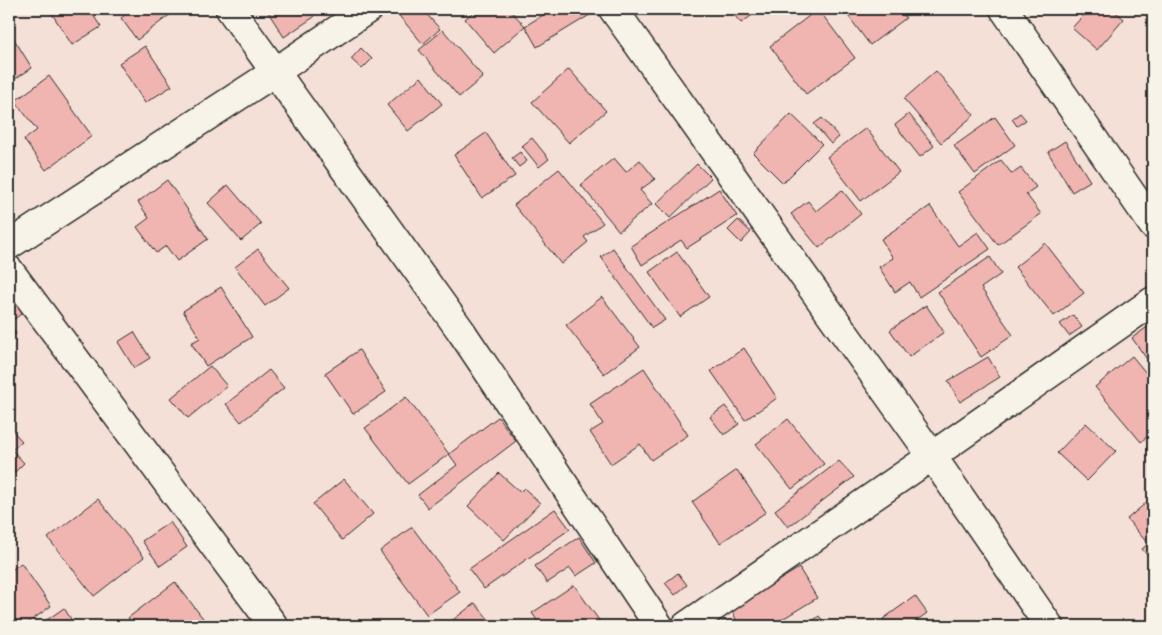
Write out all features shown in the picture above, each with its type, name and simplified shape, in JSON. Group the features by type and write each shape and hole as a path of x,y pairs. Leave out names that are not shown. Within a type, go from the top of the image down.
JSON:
{"street":[{"path":"230,9 461,331 659,626"},
{"path":"9,245 275,72 368,9"},
{"path":"613,9 932,456 1049,626"},
{"path":"1004,9 1153,225"},
{"path":"9,270 274,626"},
{"path":"686,626 1153,301"}],"building":[{"path":"49,9 89,9 101,27 72,45"},
{"path":"132,9 176,10 137,40 121,18"},
{"path":"266,9 308,9 314,17 284,37"},
{"path":"398,9 422,9 440,29 423,44 395,11"},
{"path":"477,9 509,9 525,26 494,53 465,19"},
{"path":"553,9 590,9 593,13 537,47 525,26"},
{"path":"729,9 761,9 741,23"},
{"path":"818,9 855,58 806,94 770,46"},
{"path":"843,9 899,9 906,18 870,45"},
{"path":"1089,9 1112,9 1124,19 1097,50 1072,28"},
{"path":"443,30 483,77 459,97 419,50"},
{"path":"9,31 32,68 9,83"},
{"path":"145,46 172,86 145,103 119,63"},
{"path":"361,48 372,59 362,69 351,59"},
{"path":"569,69 606,111 569,143 532,102"},
{"path":"936,71 974,115 941,143 904,99"},
{"path":"49,76 92,136 46,170 24,140 37,130 15,101"},
{"path":"421,77 442,104 408,131 387,105"},
{"path":"1020,113 1026,120 1017,126 1012,119"},
{"path":"791,114 822,144 783,183 753,153"},
{"path":"909,114 934,146 920,157 895,125"},
{"path":"995,117 1015,145 975,174 954,146"},
{"path":"822,118 839,137 831,144 814,124"},
{"path":"866,128 899,172 861,201 827,157"},
{"path":"486,133 515,176 482,198 454,155"},
{"path":"532,138 549,159 539,167 522,146"},
{"path":"1065,141 1090,181 1072,192 1048,152"},
{"path":"520,152 527,161 519,167 512,158"},
{"path":"614,158 626,172 640,160 655,179 640,190 652,204 619,231 581,185"},
{"path":"1001,160 1012,174 1021,168 1036,187 1026,194 1041,214 998,245 958,192"},
{"path":"697,164 711,178 670,218 656,204"},
{"path":"559,169 603,223 584,237 588,242 561,264 514,205"},
{"path":"167,180 208,239 177,261 166,246 156,253 137,227 149,218 138,202"},
{"path":"228,185 261,224 241,241 208,203"},
{"path":"719,189 737,216 687,248 681,240 642,265 631,246"},
{"path":"842,190 861,214 819,248 791,214 808,201 816,211"},
{"path":"930,206 958,246 978,232 990,249 919,297 910,282 895,292 879,267 893,258 881,239"},
{"path":"738,220 751,232 741,243 728,230"},
{"path":"1045,243 1084,293 1054,316 1015,267"},
{"path":"613,248 665,320 652,328 601,257"},
{"path":"258,249 289,288 265,306 235,267"},
{"path":"677,252 709,297 680,317 649,272"},
{"path":"990,257 1001,274 981,288 1013,335 981,357 938,292"},
{"path":"221,287 252,337 206,366 191,343 200,338 183,311"},
{"path":"9,288 25,311 9,323"},
{"path":"602,297 640,347 604,374 566,325"},
{"path":"926,305 944,332 909,357 890,330"},
{"path":"1073,315 1082,327 1069,336 1060,324"},
{"path":"9,323 16,334 9,339"},
{"path":"1153,323 1153,363 1151,365 1132,338"},
{"path":"134,332 150,358 134,368 118,342"},
{"path":"744,348 777,398 745,420 711,371"},
{"path":"359,350 386,392 353,414 325,373"},
{"path":"1132,356 1151,379 1153,378 1153,431 1141,442 1095,387"},
{"path":"988,357 1000,377 960,402 948,381"},
{"path":"210,366 227,386 188,418 171,398"},
{"path":"644,368 688,435 651,460 640,444 611,464 590,432 603,424 590,404"},
{"path":"269,370 284,388 241,422 226,404"},
{"path":"406,397 449,454 408,484 365,428"},
{"path":"725,406 739,424 724,435 710,417"},
{"path":"498,417 516,441 428,508 418,495 457,465 449,454"},
{"path":"788,419 824,464 792,489 756,444"},
{"path":"1086,423 1116,451 1087,481 1057,453"},
{"path":"9,427 22,441 12,450 24,463 9,478"},
{"path":"839,461 854,477 788,527 775,510"},
{"path":"737,470 766,512 720,543 692,502"},
{"path":"499,473 520,492 524,488 540,503 504,540 468,506"},
{"path":"344,479 373,514 342,540 313,504"},
{"path":"98,499 144,557 94,596 48,538"},
{"path":"1147,502 1153,509 1153,562 1142,549 1148,544 1127,519"},
{"path":"555,509 570,529 484,589 469,569"},
{"path":"170,522 187,547 160,566 142,541"},
{"path":"412,527 460,592 427,615 380,551"},
{"path":"579,537 596,563 576,576 570,568 547,583 535,566"},
{"path":"21,563 51,606 24,626 11,626 9,623 9,572"},
{"path":"799,568 817,598 771,626 740,626 731,610"},
{"path":"678,573 687,585 675,595 665,583"},
{"path":"175,582 209,626 135,626 128,618"},
{"path":"574,585 603,626 541,626 532,613"},
{"path":"915,596 927,613 909,626 888,626 883,619"},
{"path":"475,603 490,621 483,626 445,626"},
{"path":"64,608 74,624 71,626 38,626"},
{"path":"819,616 827,626 806,626"},
{"path":"725,620 729,626 716,626"}]}
